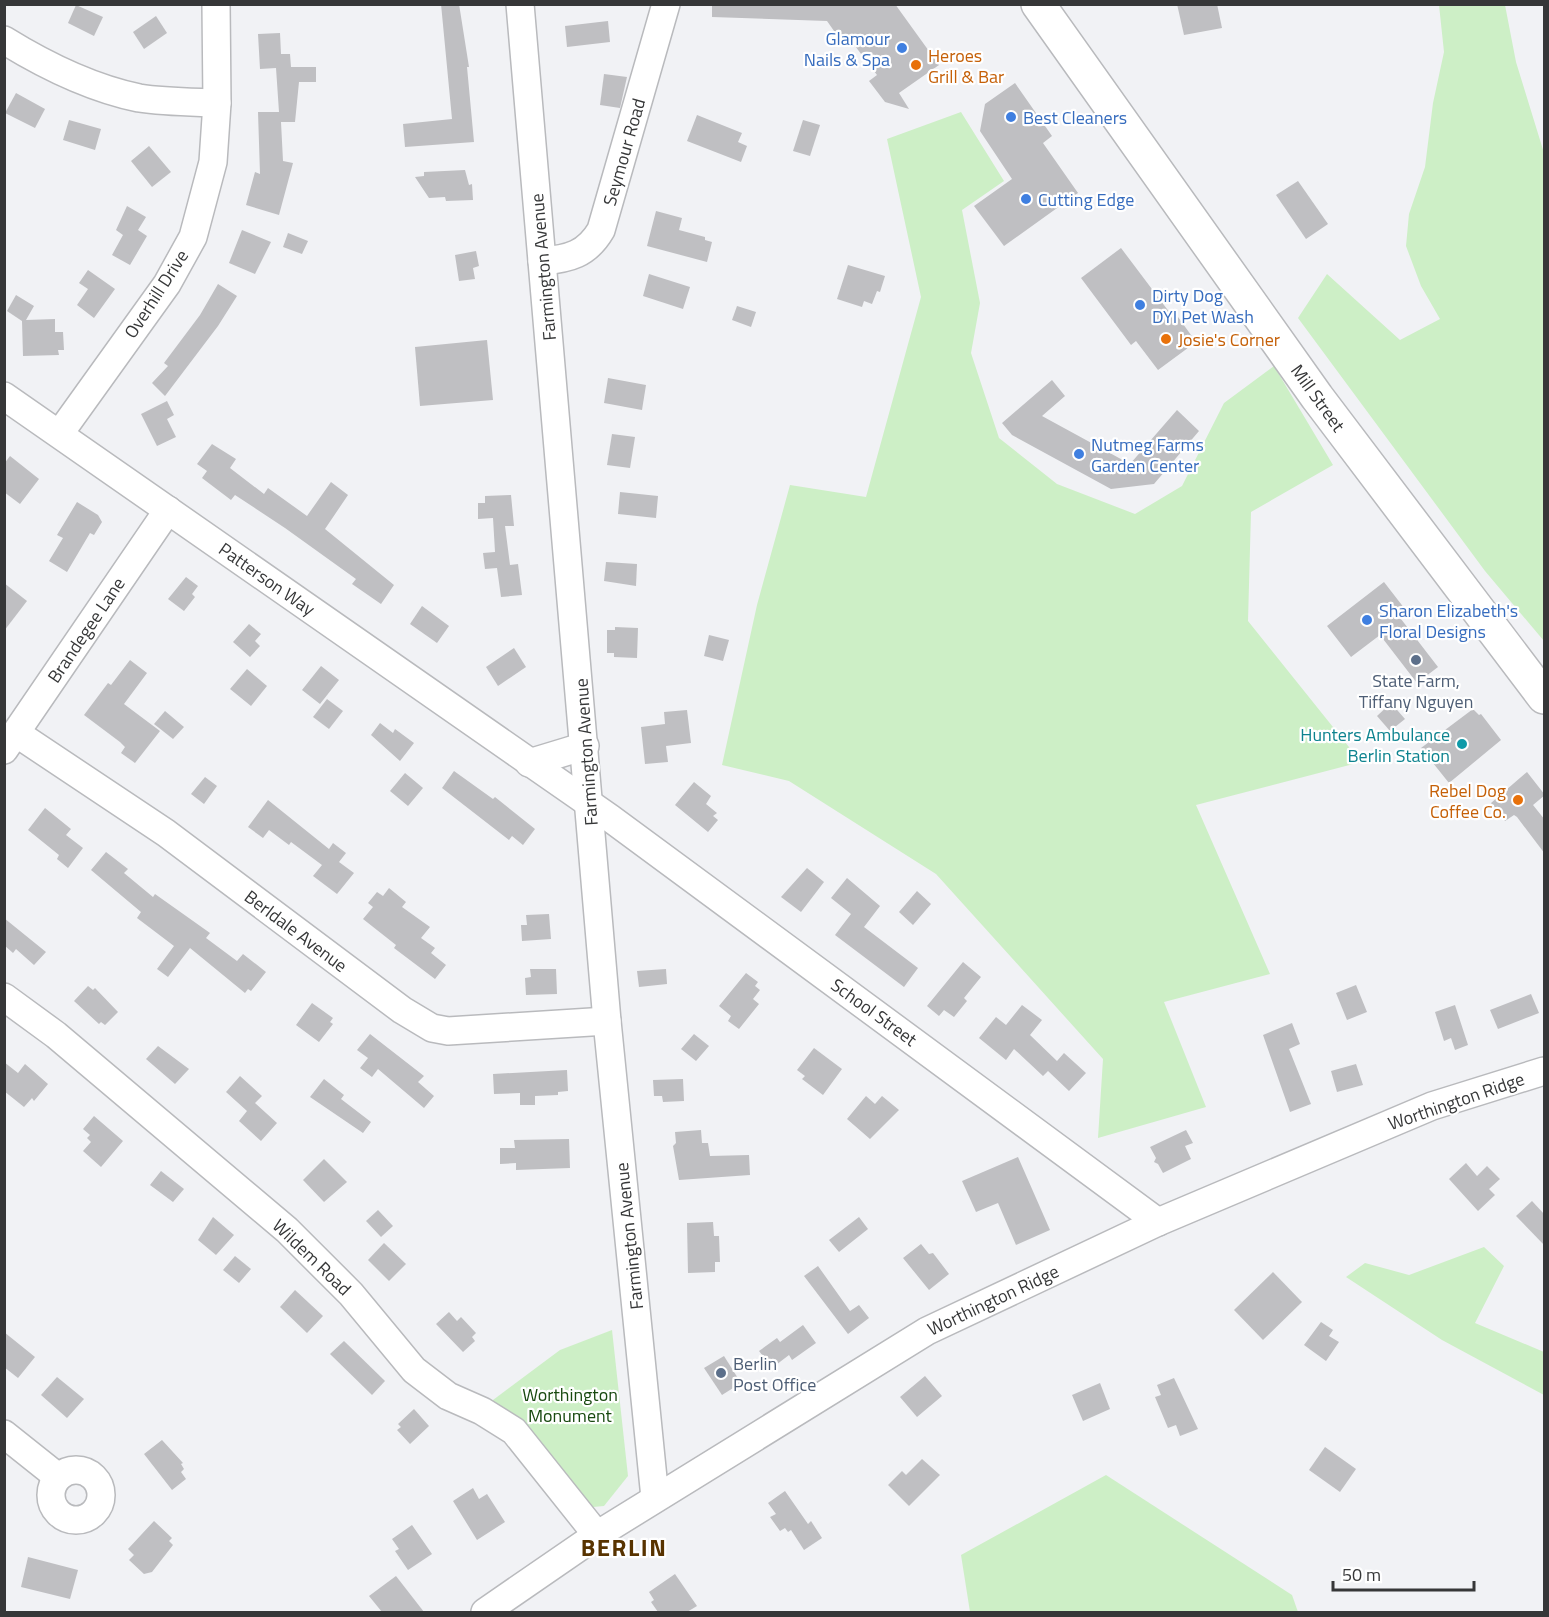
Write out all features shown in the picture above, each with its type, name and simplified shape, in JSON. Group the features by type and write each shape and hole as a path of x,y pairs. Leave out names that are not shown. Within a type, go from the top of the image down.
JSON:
{"main road":[{"name":"Mill Street","path":"1038,4 1324,406 1545,697"}],"street":[{"name":"Overhill Drive","path":"60,433 167,284 193,237 204,203 213,162 217,103 216,4"},
{"name":"Farmington Avenue","path":"520,4 607,1021 655,1498"},
{"name":"Seymour Road","path":"542,261 562,260 580,254 593,243 601,230 666,4"},
{"path":"4,40 35,59 95,85 139,98 217,103"},
{"name":"Patterson Way","path":"4,396 60,433 588,805"},
{"name":"Brandegee Lane","path":"10,741 168,510"},
{"name":"Berldale Avenue","path":"10,741 166,833 402,1010 432,1028 464,1031 607,1021"},
{"path":"529,764 585,746"},
{"name":"School Street","path":"588,805 655,850 1158,1222"},
{"name":"Wildem Road","path":"4,997 56,1035 287,1230 351,1294 414,1370 448,1396 482,1411 514,1431 597,1535"},
{"name":"Worthington Ridge","path":"485,1612 655,1498 927,1331 1158,1222 1432,1106 1545,1071"},
{"path":"4,1434 58,1477"}],"green space":[{"path":"1439,5 1505,5 1516,62 1544,153 1544,641 1485,571 1298,318 1327,274 1400,340 1440,319 1421,286 1406,246 1409,214 1425,167 1433,103 1444,52"},
{"path":"961,112 1004,181 962,210 980,303 971,353 999,438 1057,484 1135,514 1182,486 1224,403 1274,366 1333,465 1251,512 1248,621 1361,762 1196,805 1270,974 1164,1002 1206,1107 1098,1138 1103,1059 936,874 789,781 722,765 757,605 790,485 866,497 921,297 887,139"},
{"path":"1484,1247 1504,1266 1475,1323 1544,1352 1544,1395 1442,1340 1346,1277 1365,1263 1409,1275"},
{"name":"Worthington Monument","path":"612,1330 628,1476 604,1506 582,1508 493,1411 493,1400 560,1350"},
{"path":"1106,1475 1292,1595 1298,1612 970,1612 961,1555"}],"building":[{"path":"441,4 459,4 469,67 467,67 474,142 405,147 403,124 452,119"},
{"path":"712,4 895,4 939,65 899,93 909,109 885,102 869,81 877,75 846,34 839,38 827,21 712,17"},
{"path":"1177,4 1217,4 1222,28 1184,35"},
{"path":"76,5 103,17 94,36 68,23"},
{"path":"156,16 167,33 144,49 133,32"},
{"path":"608,21 610,42 567,47 565,26"},
{"path":"280,33 281,54 290,54 291,67 316,67 316,82 299,82 295,122 281,122 283,161 293,163 279,215 246,205 255,172 260,174 258,112 279,112 276,68 260,69 258,34"},
{"path":"604,74 627,77 620,108 600,105"},
{"path":"1015,83 1052,136 1043,143 1078,193 1004,246 974,206 1012,179 980,131 985,104"},
{"path":"16,93 45,109 35,128 5,113"},
{"path":"697,115 742,133 738,142 747,146 741,162 687,141"},
{"path":"69,120 101,129 95,150 63,140"},
{"path":"803,120 820,125 810,156 793,151"},
{"path":"149,146 171,172 152,187 131,161"},
{"path":"465,170 469,185 472,184 473,200 446,201 445,197 429,198 415,177 424,176 424,172"},
{"path":"1298,181 1328,224 1306,239 1276,195"},
{"path":"127,206 146,217 138,230 147,236 130,265 112,255 123,235 116,230"},
{"path":"656,211 682,218 679,230 705,237 705,240 712,242 707,262 647,246"},
{"path":"242,230 271,242 255,274 229,263"},
{"path":"288,233 308,241 302,254 283,247"},
{"path":"1121,248 1170,313 1173,310 1196,342 1158,370 1136,341 1131,345 1081,278"},
{"path":"476,251 479,266 473,268 475,279 459,281 455,255"},
{"path":"848,265 885,276 880,292 877,291 872,304 864,301 862,307 837,299"},
{"path":"88,270 115,289 94,318 77,305 88,289 79,283"},
{"path":"649,274 690,287 683,309 643,296"},
{"path":"218,284 237,296 218,326 165,396 152,383 168,366 164,363 200,315"},
{"path":"16,295 34,306 26,320 55,319 55,332 63,332 64,350 58,350 59,355 23,356 22,321 7,311"},
{"path":"737,306 756,312 751,327 732,320"},
{"path":"487,340 493,400 420,406 415,347"},
{"path":"608,378 646,385 642,410 604,403"},
{"name":"Nutmeg Farms Garden Center","path":"1052,380 1065,396 1042,416 1130,464 1177,410 1199,431 1154,484 1111,489 1012,435 1002,423"},
{"path":"167,401 174,415 167,419 176,437 157,446 141,414"},
{"path":"612,434 635,437 630,468 607,465"},
{"path":"212,444 236,459 230,468 264,494 268,488 307,516 331,482 348,495 325,529 394,585 381,604 352,584 356,579 285,528 235,495 231,500 202,478 207,471 197,464"},
{"path":"10,456 39,479 20,504 4,492 4,464"},
{"path":"620,492 658,496 656,518 618,514"},
{"path":"511,495 514,526 505,526 510,565 518,564 522,595 501,597 497,568 485,569 483,553 495,552 493,518 478,519 478,503 485,503 485,496"},
{"path":"77,502 98,515 102,522 94,535 90,533 67,572 49,561 63,538 57,535"},
{"path":"606,562 637,564 636,586 604,581"},
{"path":"186,577 198,586 192,594 195,597 184,611 168,599"},
{"name":"Sharon Elizabeth's Floral Designs","path":"1384,582 1408,613 1401,619 1438,667 1417,683 1380,635 1351,657 1327,626"},
{"path":"4,583 27,601 4,631"},
{"path":"422,606 449,626 437,643 410,624"},
{"path":"249,624 261,634 255,641 260,646 250,657 233,642"},
{"path":"615,627 638,628 637,658 614,657 614,653 607,653 607,630 615,630"},
{"path":"709,635 729,640 723,661 704,656"},
{"path":"514,648 526,667 498,686 486,667"},
{"path":"130,660 147,673 124,704 160,731 135,763 121,753 125,747 120,742 84,715 108,683 111,685"},
{"path":"321,666 339,680 320,704 302,690"},
{"path":"247,669 267,686 251,706 230,689"},
{"path":"327,699 343,711 329,729 313,717"},
{"path":"1391,703 1405,719 1390,731 1377,716"},
{"name":"Hunters Ambulance Berlin Station","path":"1473,709 1479,715 1481,714 1501,740 1449,783 1421,748"},
{"path":"687,710 691,743 666,746 668,762 645,764 641,727 665,724 664,712"},
{"path":"165,711 184,727 173,739 154,724"},
{"path":"380,723 393,733 395,729 414,743 400,761 371,735"},
{"path":"454,771 493,799 495,797 535,829 523,845 512,836 509,840 442,788"},
{"name":"Rebel Dog Coffee Co.","path":"1527,772 1545,795 1533,805 1545,820 1545,854 1517,817 1514,815 1505,821 1491,803"},
{"path":"405,773 423,788 408,806 390,791"},
{"path":"205,777 217,786 204,804 191,794"},
{"path":"694,782 711,796 706,804 717,813 713,816 718,820 708,832 675,805"},
{"path":"268,800 329,849 333,843 346,853 339,862 354,873 337,894 313,876 322,865 291,842 289,845 269,830 263,838 248,827"},
{"path":"45,808 71,829 66,835 83,848 68,868 57,859 59,855 28,830"},
{"path":"106,852 128,869 124,873 153,897 155,894 210,933 206,938 237,961 243,954 266,972 251,991 248,989 245,993 190,948 168,977 157,969 174,946 137,918 141,912 91,870"},
{"path":"807,868 824,882 801,912 781,897"},
{"path":"847,878 880,906 864,927 918,968 904,987 835,935 851,914 831,898"},
{"path":"389,888 406,902 402,907 430,927 421,938 435,948 431,953 446,965 435,979 394,948 396,945 363,919 373,907 368,903 377,892 383,896"},
{"path":"917,891 931,904 913,925 899,912"},
{"path":"549,914 551,939 522,941 521,925 527,925 526,915"},
{"path":"4,918 46,952 34,965 16,949 13,953 4,945"},
{"path":"963,962 981,977 964,998 967,1001 954,1017 944,1010 939,1016 927,1006"},
{"path":"530,969 556,969 557,994 526,995 525,978 531,977"},
{"path":"666,969 667,984 639,987 637,971"},
{"path":"746,973 758,982 755,986 760,990 753,999 759,1004 739,1029 728,1021 731,1016 719,1006"},
{"path":"1356,985 1367,1012 1347,1020 1336,993"},
{"path":"88,986 93,990 95,988 118,1012 105,1025 101,1022 99,1024 74,1001"},
{"path":"1531,994 1539,1013 1498,1029 1490,1010"},
{"path":"312,1003 333,1018 330,1022 333,1024 319,1042 296,1025"},
{"path":"1022,1005 1042,1020 1030,1035 1057,1061 1064,1053 1086,1073 1069,1091 1048,1071 1043,1076 1014,1049 1006,1060 979,1038 996,1017 1006,1025"},
{"path":"1455,1005 1468,1045 1455,1050 1451,1038 1444,1041 1435,1012"},
{"path":"1292,1023 1300,1044 1289,1049 1311,1104 1290,1112 1263,1035"},
{"path":"370,1034 424,1076 418,1082 434,1096 424,1108 378,1069 372,1077 360,1068 368,1058 357,1050"},
{"path":"694,1034 709,1046 696,1061 681,1049"},
{"path":"158,1046 189,1069 175,1084 146,1059"},
{"path":"814,1048 842,1069 823,1095 802,1079 805,1076 797,1070"},
{"path":"4,1062 18,1073 25,1064 48,1084 34,1101 32,1098 24,1107 4,1091"},
{"path":"1356,1064 1363,1085 1337,1092 1331,1071"},
{"path":"567,1070 568,1091 558,1092 558,1095 535,1096 535,1105 520,1105 520,1093 494,1094 493,1074"},
{"path":"240,1076 262,1096 255,1103 277,1123 261,1141 239,1121 247,1111 226,1092"},
{"path":"324,1079 344,1095 341,1099 371,1122 363,1133 310,1097"},
{"path":"683,1079 684,1101 663,1102 662,1096 654,1096 653,1080"},
{"path":"866,1096 875,1104 882,1096 899,1110 870,1139 847,1119"},
{"path":"94,1116 123,1141 101,1167 83,1151 91,1142 87,1138 90,1135 83,1129"},
{"path":"701,1130 702,1143 708,1143 710,1156 749,1155 750,1175 679,1180 673,1146 676,1143 675,1132"},
{"path":"1186,1130 1193,1143 1185,1146 1191,1159 1163,1173 1158,1164 1154,1162 1156,1158 1150,1147"},
{"path":"569,1139 570,1168 516,1170 516,1163 500,1164 500,1148 515,1148 514,1140"},
{"path":"1018,1157 1050,1230 1016,1245 998,1203 976,1212 962,1181"},
{"path":"324,1159 347,1182 324,1202 303,1180"},
{"path":"1466,1163 1477,1176 1487,1166 1500,1179 1489,1189 1495,1195 1478,1211 1449,1179"},
{"path":"161,1171 184,1189 173,1202 150,1185"},
{"path":"1532,1201 1545,1215 1545,1246 1516,1216"},
{"path":"378,1210 393,1226 381,1237 366,1221"},
{"path":"213,1217 234,1235 216,1255 198,1240"},
{"path":"859,1217 868,1229 839,1252 829,1240"},
{"path":"713,1222 714,1236 719,1236 720,1262 715,1262 715,1272 688,1273 687,1223"},
{"path":"384,1243 406,1264 389,1281 368,1260"},
{"path":"921,1244 929,1254 933,1253 949,1274 929,1290 903,1258"},
{"path":"235,1256 251,1269 239,1283 223,1270"},
{"path":"818,1266 850,1311 859,1305 869,1318 848,1334 804,1276"},
{"path":"1273,1272 1302,1302 1263,1340 1234,1310"},
{"path":"295,1290 323,1316 307,1333 280,1307"},
{"path":"449,1312 457,1321 461,1317 476,1333 472,1337 475,1341 463,1352 436,1324"},
{"path":"1321,1322 1333,1330 1329,1336 1339,1342 1326,1361 1304,1345"},
{"path":"803,1325 816,1343 792,1360 789,1355 772,1368 759,1351 777,1338 780,1342"},
{"path":"4,1332 35,1357 18,1378 4,1367"},
{"path":"344,1341 385,1381 372,1395 330,1354"},
{"name":"Berlin Post Office","path":"724,1356 741,1383 722,1395 704,1368"},
{"path":"925,1376 942,1396 917,1417 900,1397"},
{"path":"57,1377 84,1399 67,1418 41,1395"},
{"path":"1174,1378 1198,1429 1180,1436 1176,1425 1168,1428 1155,1397 1161,1395 1157,1385"},
{"path":"1100,1383 1110,1409 1083,1421 1072,1395"},
{"path":"414,1409 429,1426 410,1444 397,1430 401,1427 398,1424"},
{"path":"162,1440 183,1463 181,1464 184,1469 181,1472 186,1479 172,1490 144,1454"},
{"path":"1325,1447 1356,1469 1340,1492 1309,1470"},
{"path":"922,1459 940,1475 909,1506 888,1485 902,1471 906,1475"},
{"path":"473,1488 479,1499 487,1494 505,1522 477,1540 453,1501"},
{"path":"785,1491 808,1524 811,1521 822,1538 804,1550 791,1530 788,1532 785,1528 780,1531 770,1517 776,1514 768,1503"},
{"path":"154,1521 172,1538 169,1541 173,1545 152,1572 144,1574 129,1560 134,1555 128,1549"},
{"path":"412,1525 432,1554 408,1570 395,1551 399,1549 392,1539"},
{"path":"28,1557 78,1570 70,1599 21,1587"},
{"path":"675,1574 697,1606 687,1612 658,1612 651,1602 654,1600 649,1592"},
{"path":"396,1576 424,1612 382,1612 369,1596"}],"place":[{"name":"Glamour Nails & Spa","path":"902,48"},
{"name":"Heroes Grill & Bar","path":"916,65"},
{"name":"Best Cleaners","path":"1011,117"},
{"name":"Cutting Edge","path":"1026,199"},
{"name":"Dirty Dog DYI Pet Wash","path":"1140,305"},
{"name":"Josie's Corner","path":"1166,339"},
{"name":"Nutmeg Farms Garden Center","path":"1079,454"},
{"name":"Sharon Elizabeth's Floral Designs","path":"1367,620"},
{"name":"State Farm, Tiffany Nguyen","path":"1416,660"},
{"name":"Hunters Ambulance Berlin Station","path":"1462,744"},
{"name":"Rebel Dog Coffee Co.","path":"1518,800"},
{"name":"Berlin Post Office","path":"721,1373"}],"district":[{"name":"BERLIN","path":"624,1547"}]}
